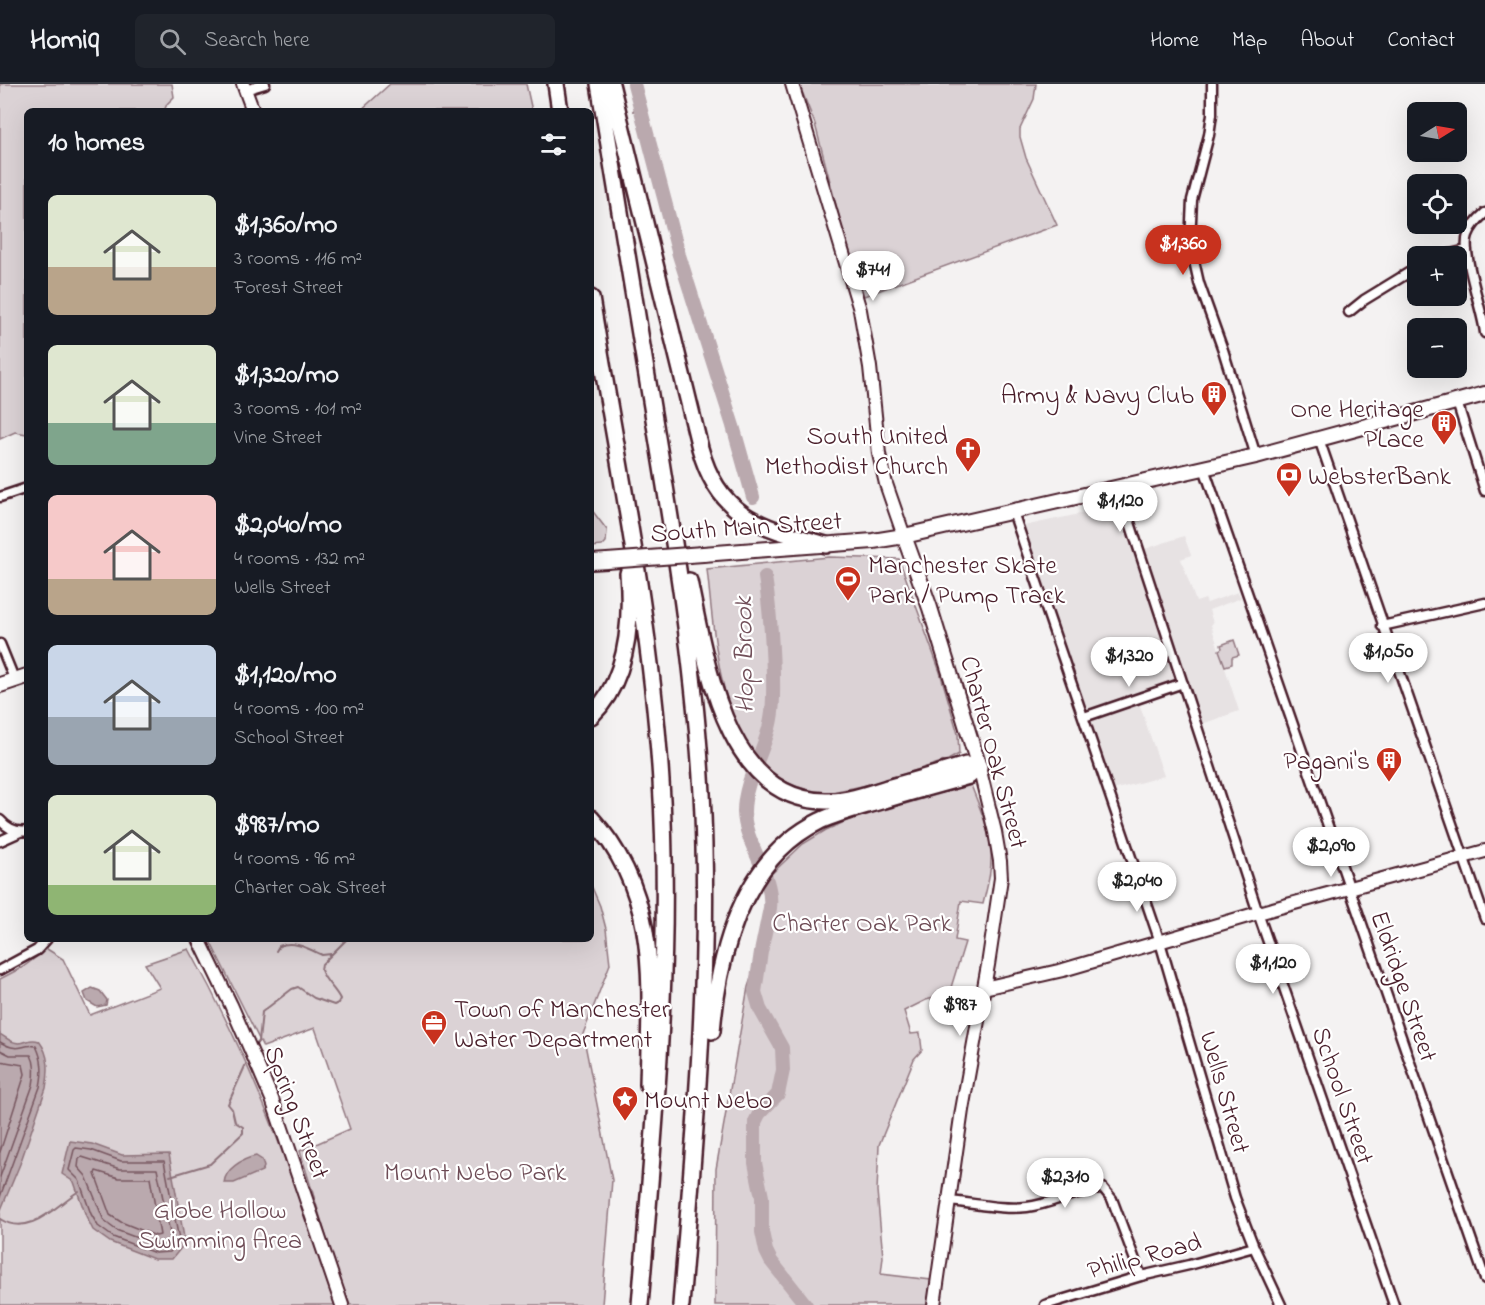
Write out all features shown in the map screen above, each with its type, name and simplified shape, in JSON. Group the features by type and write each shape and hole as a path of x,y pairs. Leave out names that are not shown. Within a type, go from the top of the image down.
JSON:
{"highway":[{"path":"556,84 560,108"},
{"path":"599,84 662,469 690,660 700,760 704,828 704,986 681,1305"},
{"path":"611,84 707,471 727,501 753,521 773,530 826,545"},
{"path":"594,316 652,683 663,821 663,985 640,1305"},
{"path":"662,469 676,516 694,606 720,706 731,734 747,758 768,780 781,789 798,796 816,801 834,801 966,765 979,767"},
{"path":"594,713 604,701 613,683 623,656 627,630 629,587 622,519 622,483"},
{"path":"692,1167 704,1116 713,1018 721,970 735,923 755,880 774,856 801,833 828,818 969,776 979,767"},
{"path":"594,822 610,841 627,870 639,899 646,928 649,979 645,1138 650,1184"}],"main road":[{"path":"792,84 860,310 870,367 879,454 886,484 904,537"},
{"path":"244,87 251,108"},
{"name":"South Main Street","path":"594,562 904,537 1257,456 1485,394"},
{"name":"Charter Oak Street","path":"904,537 930,608 979,767 1001,866 1000,885 948,1201 934,1305"},
{"path":"0,685 21,678"},
{"path":"984,988 1063,970 1258,913 1485,851"},
{"name":"Spring Street","path":"200,942 272,1099 342,1305"}],"street":[{"path":"244,87 265,84"},
{"path":"1212,84 1209,135 1194,186 1190,210 1191,250 1199,283 1257,456"},
{"path":"1467,246 1467,237 1478,219 1485,213"},
{"path":"1467,250 1485,333"},
{"path":"1348,312 1407,274"},
{"path":"1457,402 1485,491"},
{"path":"1319,439 1485,919"},
{"name":"Eldridge Street","path":"1204,468 1485,1279"},
{"path":"0,497 24,489"},
{"name":"School Street","path":"1119,489 1258,913 1395,1305"},
{"name":"Wells Street","path":"1013,512 1160,942 1235,1198 1254,1247 1281,1305"},
{"path":"1383,626 1485,603"},
{"path":"0,644 21,678"},
{"path":"1084,717 1183,683"},
{"path":"0,820 7,827 24,832"},
{"path":"0,841 24,832"},
{"path":"0,970 37,950 44,942"},
{"path":"948,1201 1029,1207 1088,1188 1103,1188 1112,1199 1141,1276"},
{"name":"Philip Road","path":"1045,1305 1141,1276 1254,1247"}],"shaded area":[{"path":"1130,503 1145,549 1184,536 1191,555 1181,559 1196,602 1205,599 1207,603 1238,592 1241,598 1209,610 1213,623 1211,625 1239,711 1202,724 1190,686 1139,703 1164,776 1113,790 1024,526"}],"green space":[{"path":"0,84 172,84 174,97 165,108 24,108 24,434 15,432 0,439"},
{"path":"390,84 526,84 531,108 363,108"},
{"path":"799,84 1036,84 1034,99 1020,129 1020,137 1026,158 1057,225 864,296 841,224 815,124"},
{"path":"594,513 607,530 606,542 602,546 594,547"},
{"path":"829,557 899,559 940,672 958,734 959,754 948,760 882,781 826,792 789,783 763,765 743,738 730,707 720,672 707,569"},
{"path":"1234,640 1239,655 1232,657 1232,664 1225,666 1219,650 1222,648 1221,645"},
{"name":"Charter Oak Park","path":"971,785 984,818 991,853 991,866 983,904 961,901 955,940 965,942 949,994 926,1000 904,1011 911,1034 920,1033 922,1050 914,1059 879,1145 877,1191 883,1257 881,1274 931,1280 929,1305 715,1305 716,1169 748,987 759,954 768,913 766,879 803,844 826,830 849,820"},
{"name":"Mount Nebo Park","path":"594,892 606,929 610,964 583,1034 612,1180 602,1305 350,1305 337,1272 300,1151 350,1129 315,1028 263,1047 210,942 594,942"},
{"name":"Globe Hollow Swimming Area","path":"47,949 63,959 90,1015 160,988 145,964 189,949 231,1031 268,1115 335,1305 0,1305 0,979 23,967"}],"water":[{"path":"92,988 100,991 107,1000 106,1005 97,1007 87,1001 84,993"},
{"path":"0,1034 16,1043 39,1041 47,1058 48,1070 46,1088 20,1164 0,1212"},
{"path":"70,1141 92,1144 122,1155 169,1154 185,1243 172,1259 154,1259 110,1242 93,1230 74,1182 62,1174"},
{"path":"256,1156 262,1160 264,1167 262,1171 234,1183 224,1183 227,1173 235,1165"}],"waterway":[{"name":"Hop Brook","path":"634,84 679,255 753,497"},
{"path":"633,111 639,106"},
{"name":"Hop Brook","path":"765,577 771,637 773,708 765,742 751,776 744,812 749,837 768,883 770,896 770,908 755,992 760,1009 782,1048 783,1070 778,1094 759,1114 755,1122 755,1163 762,1197 762,1232 766,1251 771,1261 806,1305"},
{"path":"255,1046 259,1041 262,1012 292,989 298,987 314,998 334,1005 338,1003 340,999 321,970 322,964 344,942"},
{"path":"276,951 279,946 290,944 322,955 331,954"},
{"path":"170,1176 210,1164 243,1133 243,1127 235,1122 232,1109 228,1104 246,1064"},
{"path":"0,1219 11,1224 22,1225 32,1222 52,1211 79,1191"}],"place":[{"name":"Army & Navy Club","path":"1214,417"},
{"name":"One Heritage PLace","path":"1444,446"},
{"name":"South United Methodist Church","path":"968,473"},
{"name":"WebsterBank","path":"1289,498"},
{"name":"Manchester Skate Park / Pump Track","path":"848,602"},
{"name":"Pagani's","path":"1389,783"},
{"name":"Town of Manchester Water Department","path":"434,1046"},
{"name":"Mount Nebo","path":"625,1122"}]}
